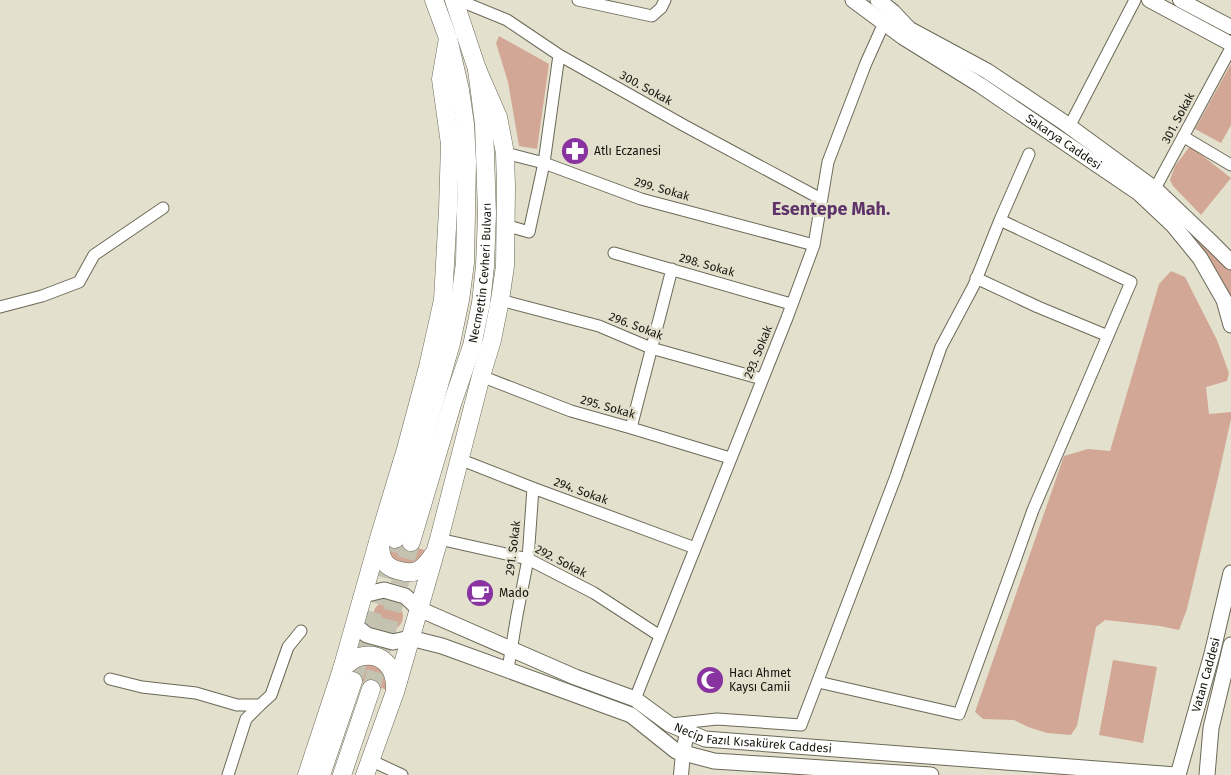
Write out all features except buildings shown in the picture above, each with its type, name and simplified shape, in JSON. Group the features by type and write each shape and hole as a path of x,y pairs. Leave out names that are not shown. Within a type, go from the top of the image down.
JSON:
{"main road":[{"name":"Necmettin Cevheri Bulvarı","path":"395,539 451,343 460,300 464,263 467,162 465,124 460,90 448,38 434,0"},
{"name":"Necmettin Cevheri Bulvarı","path":"395,539 453,401 472,346 481,303 485,266 487,205 484,124 477,69 456,0"},
{"name":"Sakarya Caddesi","path":"853,0 987,71 1069,127 1214,244 1231,262"},
{"name":"Sakarya Caddesi","path":"878,0 903,37 980,85 1138,193 1151,195 1200,258 1224,300 1231,325"},
{"path":"368,767 395,692 437,546 492,340 500,300 505,266 505,153 498,117 477,69"},
{"path":"395,539 381,553 384,561 393,569 407,573 417,572 427,564 437,546"},
{"path":"307,775 348,675 354,626 363,595 395,539"},
{"name":"Vatan Caddesi","path":"1177,775 1212,654 1231,573"},
{"name":"Necip Fazıl Kısakürek Caddesi","path":"363,595 384,590 405,596 419,609 575,676 635,699 669,724 705,739 1177,775"},
{"name":"Necip Fazıl Kısakürek Caddesi","path":"354,626 367,635 393,642 410,638 442,646 631,714 676,751 714,761 931,775"},
{"name":"Vatan Caddesi","path":"1207,775 1211,728 1231,645"},
{"path":"321,775 352,661 370,656 379,658 388,664 395,680 395,692"},
{"path":"342,775 371,689"}],"street":[{"name":"300. Sokak","path":"456,0 484,5 559,55 685,126 822,199"},
{"path":"578,0 652,16 661,8 665,0"},
{"path":"1069,127 1135,0"},
{"path":"1148,0 1231,44"},
{"path":"1180,0 1231,27"},
{"name":"293. Sokak","path":"635,699 787,318 814,245 828,162 866,63 888,17"},
{"name":"301. Sokak","path":"1151,195 1231,48"},
{"path":"505,225 529,232 544,163 559,55"},
{"path":"1184,137 1231,165"},
{"name":"299. Sokak","path":"505,153 544,163 641,198 814,245"},
{"path":"669,724 717,719 801,725 896,476 941,347 976,278 1028,154"},
{"path":"0,307 42,296 79,282 94,254 163,208"},
{"path":"818,682 959,714 1033,510 1132,282 1000,220"},
{"name":"298. Sokak","path":"614,252 791,304"},
{"path":"631,428 672,270"},
{"path":"976,278 1038,307 1108,336"},
{"name":"296. Sokak","path":"500,300 599,326 651,348 762,379"},
{"name":"295. Sokak","path":"481,376 572,411 730,458"},
{"name":"294. Sokak","path":"459,459 695,548"},
{"name":"291. Sokak","path":"508,669 528,559 533,488"},
{"name":"292. Sokak","path":"437,546 528,559 594,593 660,636"},
{"path":"228,775 246,719 271,695 288,647 300,631"},
{"path":"110,679 142,687 196,693 237,706 260,705"},
{"path":"681,775 687,732"},
{"path":"368,767 402,775"}],"shaded area":[{"path":"499,36 549,64 537,149 519,146 508,82 496,43"},
{"path":"1231,64 1231,125 1221,143 1195,129"},
{"path":"1190,146 1231,178 1201,215 1173,186 1170,180 1175,166"},
{"path":"1184,221 1231,269 1231,305 1200,248 1185,226"},
{"path":"1171,271 1185,277 1217,340 1229,373 1227,381 1206,387 1209,414 1231,412 1218,478 1187,609 1179,630 1105,620 1096,627 1077,726 1071,735 1047,733 1014,720 983,719 975,712 1064,456 1088,449 1110,451 1159,284"},
{"path":"387,539 428,551 422,561 401,567 387,555"},
{"path":"388,601 394,602 402,610 402,622 394,630 388,631 382,630 374,622 373,616 374,610 382,602"},
{"path":"1113,660 1157,667 1143,743 1099,735"},
{"path":"371,662 386,672 387,690 347,676 354,667"}],"tunnel":[{"path":"353,681 395,539"},
{"path":"371,689 411,542"}],"place":[{"name":"Atlı Eczanesi","path":"575,151"},
{"name":"Mado","path":"480,593"},
{"name":"Hacı Ahmet Kaysı Camii","path":"710,680"}],"district":[{"name":"Esentepe Mah.","path":"831,209"}]}
